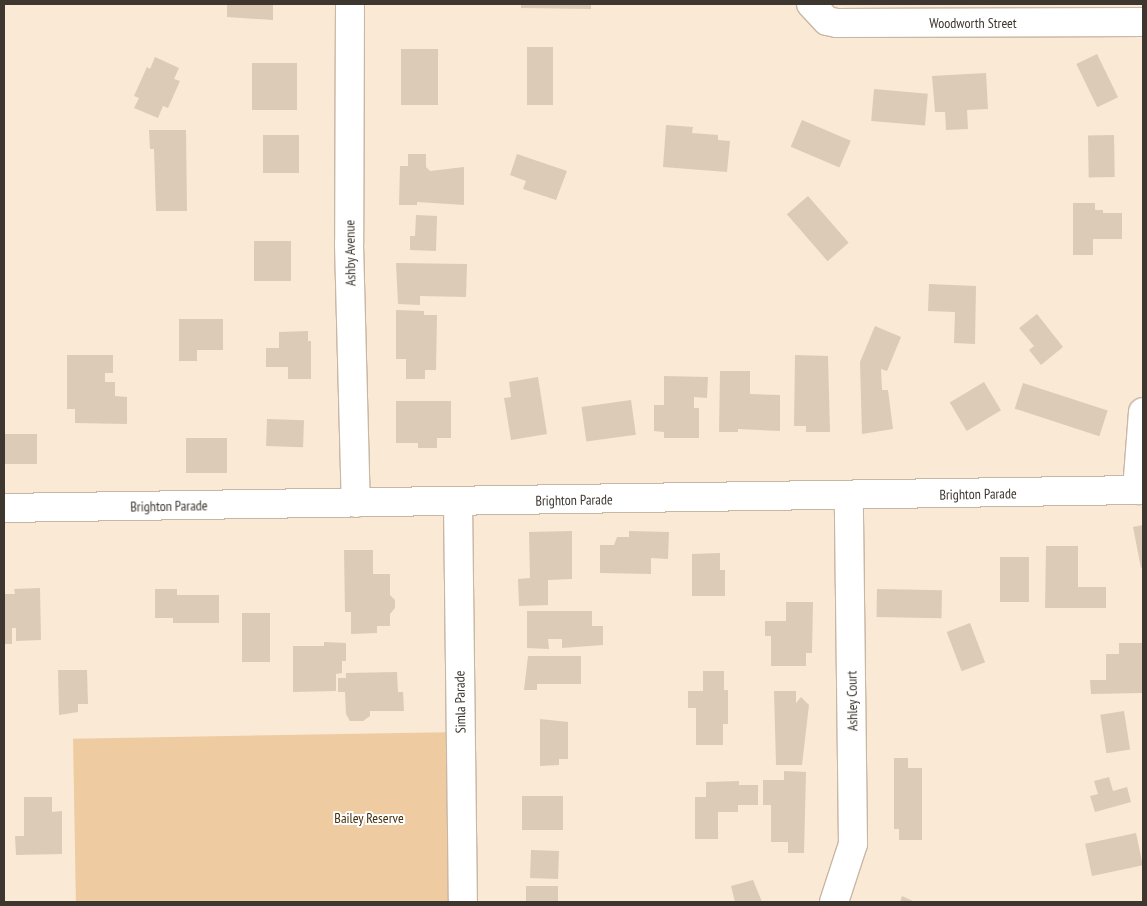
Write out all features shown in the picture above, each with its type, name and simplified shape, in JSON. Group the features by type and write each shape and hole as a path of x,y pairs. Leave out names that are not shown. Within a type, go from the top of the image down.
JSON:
{"street":[{"name":"Ashby Avenue","path":"350,4 349,244 356,503"},
{"name":"Woodworth Street","path":"811,4 827,21 837,23 1143,22"},
{"path":"1140,490 1143,412"},
{"name":"Brighton Parade","path":"4,508 1140,490"},
{"name":"Ashley Court","path":"834,902 853,844 849,496"},
{"name":"Simla Parade","path":"458,502 463,902"}],"green space":[{"name":"Bailey Reserve","path":"461,732 464,902 76,902 73,739"}],"building":[{"path":"227,4 273,4 273,20 227,17"},
{"path":"521,4 591,4 591,9 521,8"},
{"path":"527,47 553,47 553,105 527,105"},
{"path":"401,49 438,49 438,105 401,105"},
{"path":"1097,54 1118,97 1097,107 1076,64"},
{"path":"155,57 179,68 174,79 180,81 168,108 163,106 158,118 134,108 139,98 134,96 147,67 150,69"},
{"path":"252,63 297,63 297,110 252,110"},
{"path":"986,73 988,109 967,110 968,129 946,130 945,112 935,112 932,76"},
{"path":"874,89 928,94 925,126 871,121"},
{"path":"802,120 851,141 839,167 791,147"},
{"path":"666,125 693,127 692,133 718,135 718,140 730,141 727,172 663,167"},
{"path":"149,130 186,130 187,211 156,211 154,149 150,149"},
{"path":"263,135 299,135 299,173 263,173"},
{"path":"1088,135 1114,135 1115,177 1089,177"},
{"path":"408,154 426,154 426,167 430,171 464,167 464,205 417,202 417,205 399,205 400,166 408,166"},
{"path":"517,154 567,171 556,200 523,189 526,181 510,175"},
{"path":"808,196 849,243 828,261 787,214"},
{"path":"1073,203 1095,203 1095,210 1103,210 1103,213 1122,213 1122,239 1093,239 1093,255 1073,255"},
{"path":"416,215 437,216 436,251 410,250 410,236 415,236"},
{"path":"254,241 291,241 291,281 254,281"},
{"path":"396,263 467,264 466,297 420,296 420,305 398,304"},
{"path":"929,284 976,286 975,344 954,343 955,312 928,311"},
{"path":"396,310 424,311 424,315 437,315 436,370 425,370 425,379 406,379 406,359 396,359"},
{"path":"1037,314 1063,347 1041,365 1029,350 1034,346 1019,328"},
{"path":"179,319 223,319 223,350 197,350 197,361 179,361"},
{"path":"875,326 901,337 887,371 881,369 882,390 888,390 893,429 862,434 860,362"},
{"path":"308,331 308,341 311,341 311,379 288,379 288,367 266,367 266,348 279,348 279,332"},
{"path":"67,355 113,355 113,373 105,373 105,382 115,382 115,396 127,397 127,424 75,423 75,409 67,409"},
{"path":"795,355 828,356 830,432 806,432 806,426 794,426"},
{"path":"720,371 750,371 750,394 780,395 780,431 738,429 738,432 719,432"},
{"path":"664,376 708,377 707,398 694,397 694,408 699,408 699,438 664,438 664,432 654,431 654,405 664,405"},
{"path":"538,377 547,434 511,440 504,398 511,397 509,382"},
{"path":"984,382 1001,410 967,431 950,403"},
{"path":"1023,383 1108,411 1099,436 1015,409"},
{"path":"631,400 636,435 586,442 581,407"},
{"path":"396,401 451,401 451,438 437,438 437,448 418,448 418,443 396,443"},
{"path":"267,419 304,420 303,447 266,446"},
{"path":"4,434 37,434 37,464 4,464"},
{"path":"186,438 227,438 227,473 186,473"},
{"path":"1143,525 1143,567 1141,568 1133,527"},
{"path":"572,531 572,579 548,580 548,605 519,606 518,579 530,578 529,532"},
{"path":"629,531 669,532 668,559 651,558 651,574 600,573 600,545 614,545 617,537 629,537"},
{"path":"1046,546 1078,546 1078,587 1106,587 1106,608 1045,608"},
{"path":"344,550 373,550 373,574 390,574 390,595 395,600 395,608 390,614 390,626 377,626 377,633 351,634 351,612 345,612"},
{"path":"720,553 720,570 725,570 725,596 692,596 692,554"},
{"path":"1000,557 1029,557 1029,602 1000,602"},
{"path":"40,588 41,640 16,641 16,628 12,628 12,644 4,644 4,594 15,594 14,589"},
{"path":"155,589 177,589 177,595 219,595 219,623 173,623 173,618 155,618"},
{"path":"877,589 942,590 942,618 877,617"},
{"path":"786,602 813,602 812,653 806,653 806,666 771,666 771,636 765,636 765,621 786,621"},
{"path":"527,611 592,611 592,626 603,626 603,645 562,648 562,639 548,639 549,649 527,648"},
{"path":"242,613 270,613 270,662 242,662"},
{"path":"970,623 985,662 962,671 947,632"},
{"path":"324,642 346,643 346,661 342,661 342,673 336,674 336,691 293,692 293,646 324,646"},
{"path":"1119,643 1143,643 1143,693 1091,694 1090,680 1106,680 1106,654 1119,654"},
{"path":"528,656 581,656 581,684 537,684 537,690 524,690"},
{"path":"58,670 87,670 88,704 78,704 78,712 59,715"},
{"path":"703,671 724,671 724,690 728,690 728,724 723,724 723,745 696,745 696,708 688,708 688,691 703,691"},
{"path":"397,672 398,692 403,692 404,711 370,711 370,716 363,721 350,721 346,714 345,692 338,692 338,678 346,678 346,673"},
{"path":"774,691 796,691 796,703 801,697 809,705 802,765 776,765"},
{"path":"1124,711 1130,750 1106,753 1100,715"},
{"path":"540,719 568,722 568,759 559,759 559,765 540,766"},
{"path":"894,758 908,758 908,768 922,768 922,840 899,840 899,829 894,829"},
{"path":"784,771 806,772 804,853 788,853 788,842 771,842 771,805 763,805 763,780 784,780"},
{"path":"1109,777 1113,791 1127,787 1131,802 1095,812 1090,796 1098,794 1094,781"},
{"path":"739,781 739,785 758,785 758,805 738,805 738,812 718,812 718,839 695,839 695,797 706,797 706,782"},
{"path":"522,796 563,796 563,830 522,830"},
{"path":"24,797 52,797 52,812 62,811 62,854 16,855 15,836 24,836"},
{"path":"1136,833 1143,865 1092,876 1085,844"},
{"path":"531,850 559,851 558,879 530,878"},
{"path":"753,880 762,902 735,902 731,886"},
{"path":"526,886 558,886 558,902 526,902"},
{"path":"902,896 915,902 900,902"}]}
